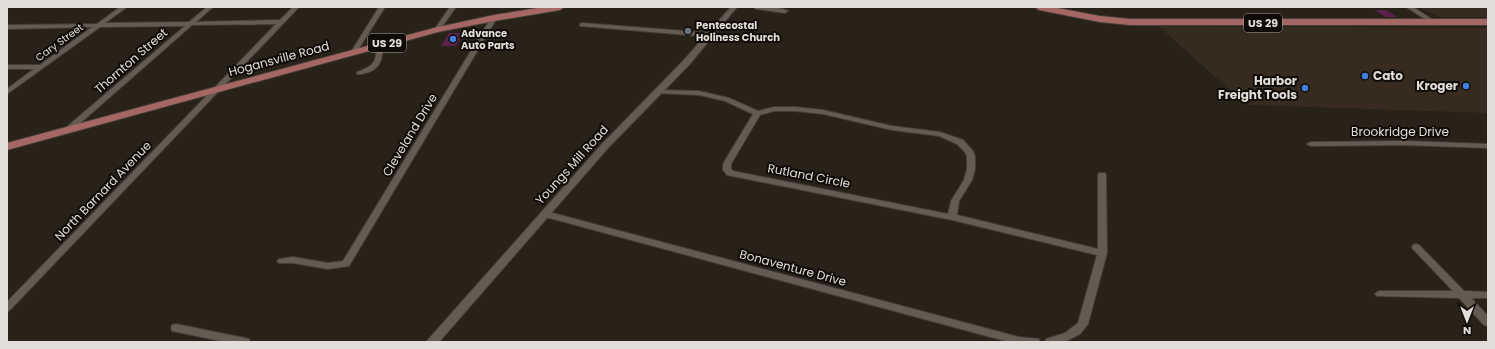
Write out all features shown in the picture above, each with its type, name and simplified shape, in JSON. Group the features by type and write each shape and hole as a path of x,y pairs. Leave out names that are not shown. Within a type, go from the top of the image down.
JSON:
{"main road":[{"name":"Hogansville Road","path":"7,147 437,30 524,10 560,7"},
{"name":"US 29","path":"1039,7 1100,19 1130,22 1488,22"}],"street":[{"name":"Cary Street","path":"7,92 124,7"},
{"name":"Thornton Street","path":"66,131 210,7"},
{"name":"North Barnard Avenue","path":"7,308 296,7"},
{"path":"354,52 382,7"},
{"path":"437,30 453,7"},
{"name":"Youngs Mill Road","path":"432,342 605,146 711,35 734,7"},
{"path":"756,7 785,11"},
{"path":"1409,7 1433,22"},
{"name":"Cleveland Drive","path":"282,261 294,260 328,266 346,264 494,18"},
{"path":"7,27 280,22"},
{"path":"582,25 711,35"},
{"path":"359,73 376,66 379,60 380,45"},
{"path":"7,67 42,67"},
{"path":"658,92 689,92 727,99 757,112 774,109 795,109 823,112 892,128 940,134 960,142 969,151 971,156 971,169 968,180 955,201 952,217"},
{"name":"Rutland Circle","path":"757,112 727,164 727,170 730,173 952,217 1102,253"},
{"name":"Brookridge Drive","path":"1311,144 1404,143 1488,146"},
{"path":"1050,342 1075,333 1083,324 1102,253 1102,175"},
{"name":"Bonaventure Drive","path":"545,214 1011,339 1035,342"},
{"path":"1416,247 1488,322"},
{"path":"1380,294 1463,296 1488,295"},
{"path":"176,328 245,342"}],"shaded area":[{"path":"1419,7 1488,7 1488,17 1439,17"},
{"path":"1158,26 1488,28 1488,113 1247,105"}],"building":[{"path":"1375,10 1386,10 1397,17 1386,17"},
{"name":"Advance Auto Parts","path":"449,33 464,33 456,46 441,46"}],"place":[{"name":"Pentecostal Holiness Church","path":"688,31"},
{"name":"Advance Auto Parts","path":"453,39"},
{"name":"Cato","path":"1365,76"},
{"name":"Kroger","path":"1466,86"},
{"name":"Harbor Freight Tools","path":"1305,88"}]}
